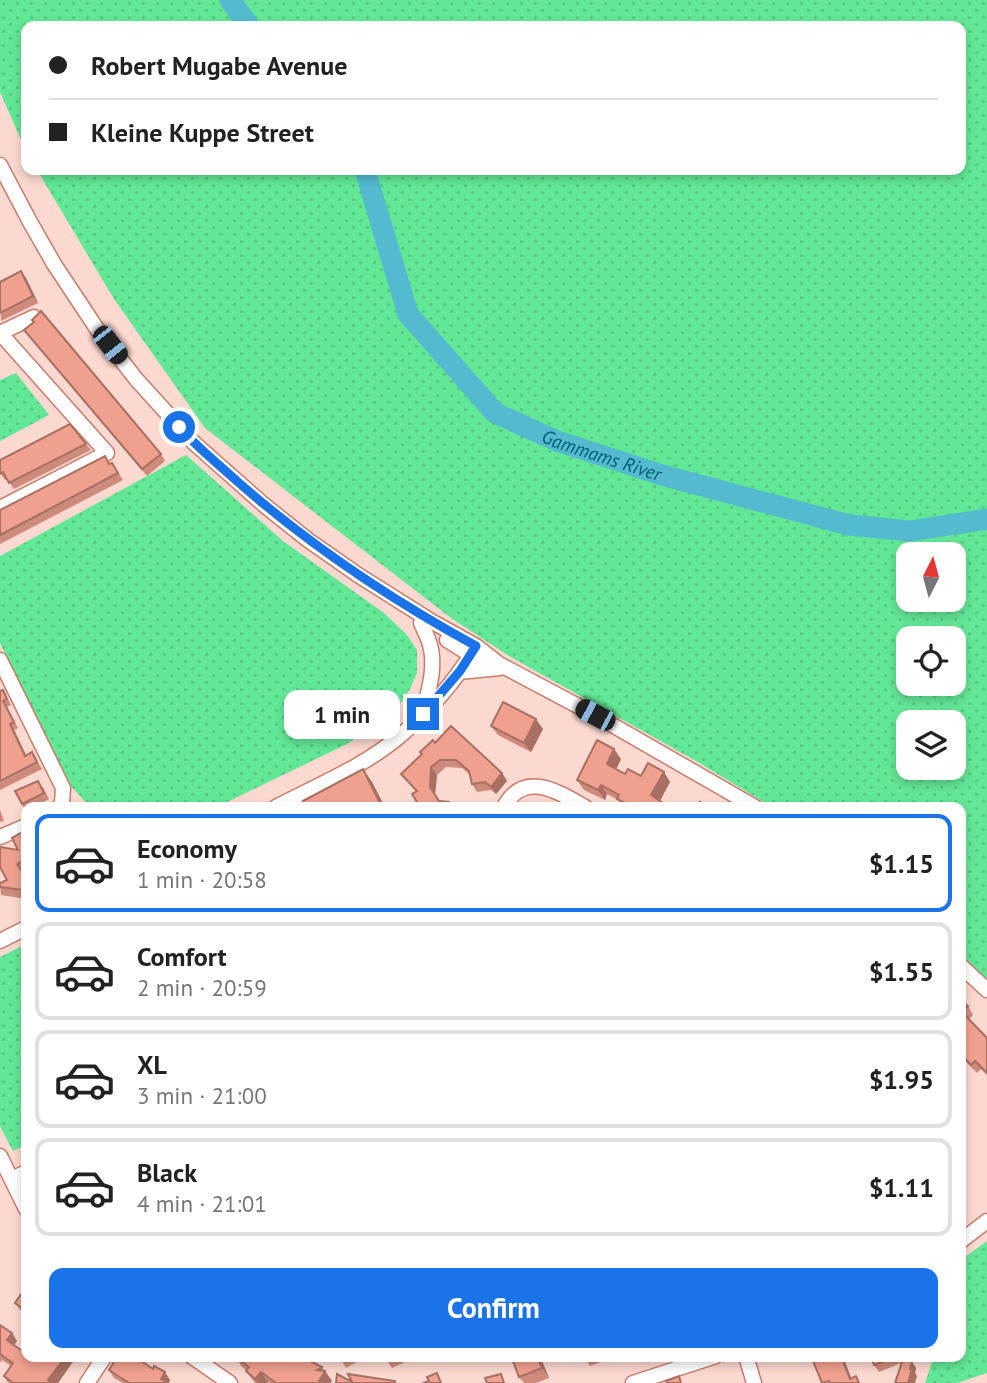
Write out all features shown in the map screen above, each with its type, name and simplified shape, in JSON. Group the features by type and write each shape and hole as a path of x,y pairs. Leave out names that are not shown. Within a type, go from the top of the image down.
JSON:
{"street":[{"path":"0,165 30,222 82,308 136,379 194,443 308,540 473,650"},
{"path":"0,182 64,292 131,383 194,452 276,524 364,588 421,623 595,715 746,802"},
{"path":"0,508 107,453 0,333 34,317"},
{"path":"421,623 431,646 432,662 423,714"},
{"path":"286,802 353,767 401,736 460,671 473,650"},
{"path":"0,660 63,788 62,802"},
{"path":"460,671 504,667"},
{"path":"507,802 515,791 533,785 546,787 575,802"},
{"path":"0,837 21,828"},
{"path":"0,940 21,930"},
{"path":"966,971 987,990"},
{"path":"0,1156 21,1198"},
{"path":"12,1179 21,1174"},
{"path":"966,1237 987,1221"},
{"path":"87,1383 101,1362"},
{"path":"200,1362 230,1383"},
{"path":"633,1383 698,1362"},
{"path":"748,1362 754,1383"}],"green space":[{"path":"0,0 987,0 987,981 966,959 966,802 764,802 509,656 451,618 205,428 114,299 40,175 966,175 966,21 21,21 21,140 0,92"},
{"path":"16,373 49,415 0,441 0,380"},
{"path":"186,455 283,541 384,613 406,634 417,650 417,673 400,704 382,722 347,744 227,802 85,802 70,785 0,643 0,556"},
{"path":"21,946 21,1147 13,1151 0,1126 0,957"},
{"path":"987,1241 987,1373 957,1383 925,1383 932,1362 966,1362 966,1256"}],"building":[{"path":"21,271 33,296 0,313 0,282"},
{"path":"41,311 161,454 142,469 24,330 34,322 32,320"},
{"path":"70,424 86,444 9,483 3,472 0,474 0,460"},
{"path":"105,456 118,473 0,535 0,510"},
{"path":"3,690 7,699 3,701 14,722 10,724 25,756 32,752 37,762 0,781 0,691"},
{"path":"503,702 536,719 524,743 491,726"},
{"path":"451,726 502,773 491,787 485,782 472,784 469,771 456,760 440,760 431,767 430,787 439,801 449,802 417,802 412,794 417,791 401,774 433,740 435,743"},
{"path":"597,740 614,749 607,764 625,774 628,769 641,776 648,763 664,772 651,795 662,802 623,802 617,799 619,795 601,785 598,790 577,780"},
{"path":"363,769 380,802 304,802"},
{"path":"38,781 44,793 21,802 15,791"},
{"path":"21,833 21,862 17,864 21,870 21,890 0,887 0,883 7,880 0,867 0,847 18,850 12,838"},
{"path":"966,1016 987,1038 987,1073 975,1061 971,1065 966,1060"},
{"path":"21,1294 21,1307 15,1303"},
{"path":"0,1325 12,1333 7,1340 21,1350 21,1362 62,1362 48,1380 49,1383 13,1383 4,1376 13,1363 0,1354"},
{"path":"114,1362 143,1362 153,1369 154,1366 165,1372 161,1379 169,1383 129,1383 109,1370"},
{"path":"242,1362 312,1362 322,1367 317,1370 325,1371 318,1383 276,1383 261,1372 255,1379 246,1371 249,1367"},
{"path":"513,1362 540,1362 542,1368 519,1377"},
{"path":"813,1362 843,1362 850,1379 856,1376 859,1383 829,1381 822,1383"},
{"path":"902,1362 912,1362 908,1383 895,1383"},
{"path":"437,1373 441,1383 423,1383 429,1381 427,1377"},
{"path":"337,1374 352,1382 348,1374 395,1383 336,1383"},
{"path":"501,1374 504,1383 487,1383 485,1378"},
{"path":"679,1376 681,1383 666,1381"}],"waterway":[{"name":"Gammams River","path":"230,0 245,21"},
{"name":"Gammams River","path":"366,175 408,314 495,413 557,441 662,475 849,525 910,531 987,519"}],"route":[{"path":"179,427 264,505 308,540 406,606 476,646 460,671 423,714"}]}
